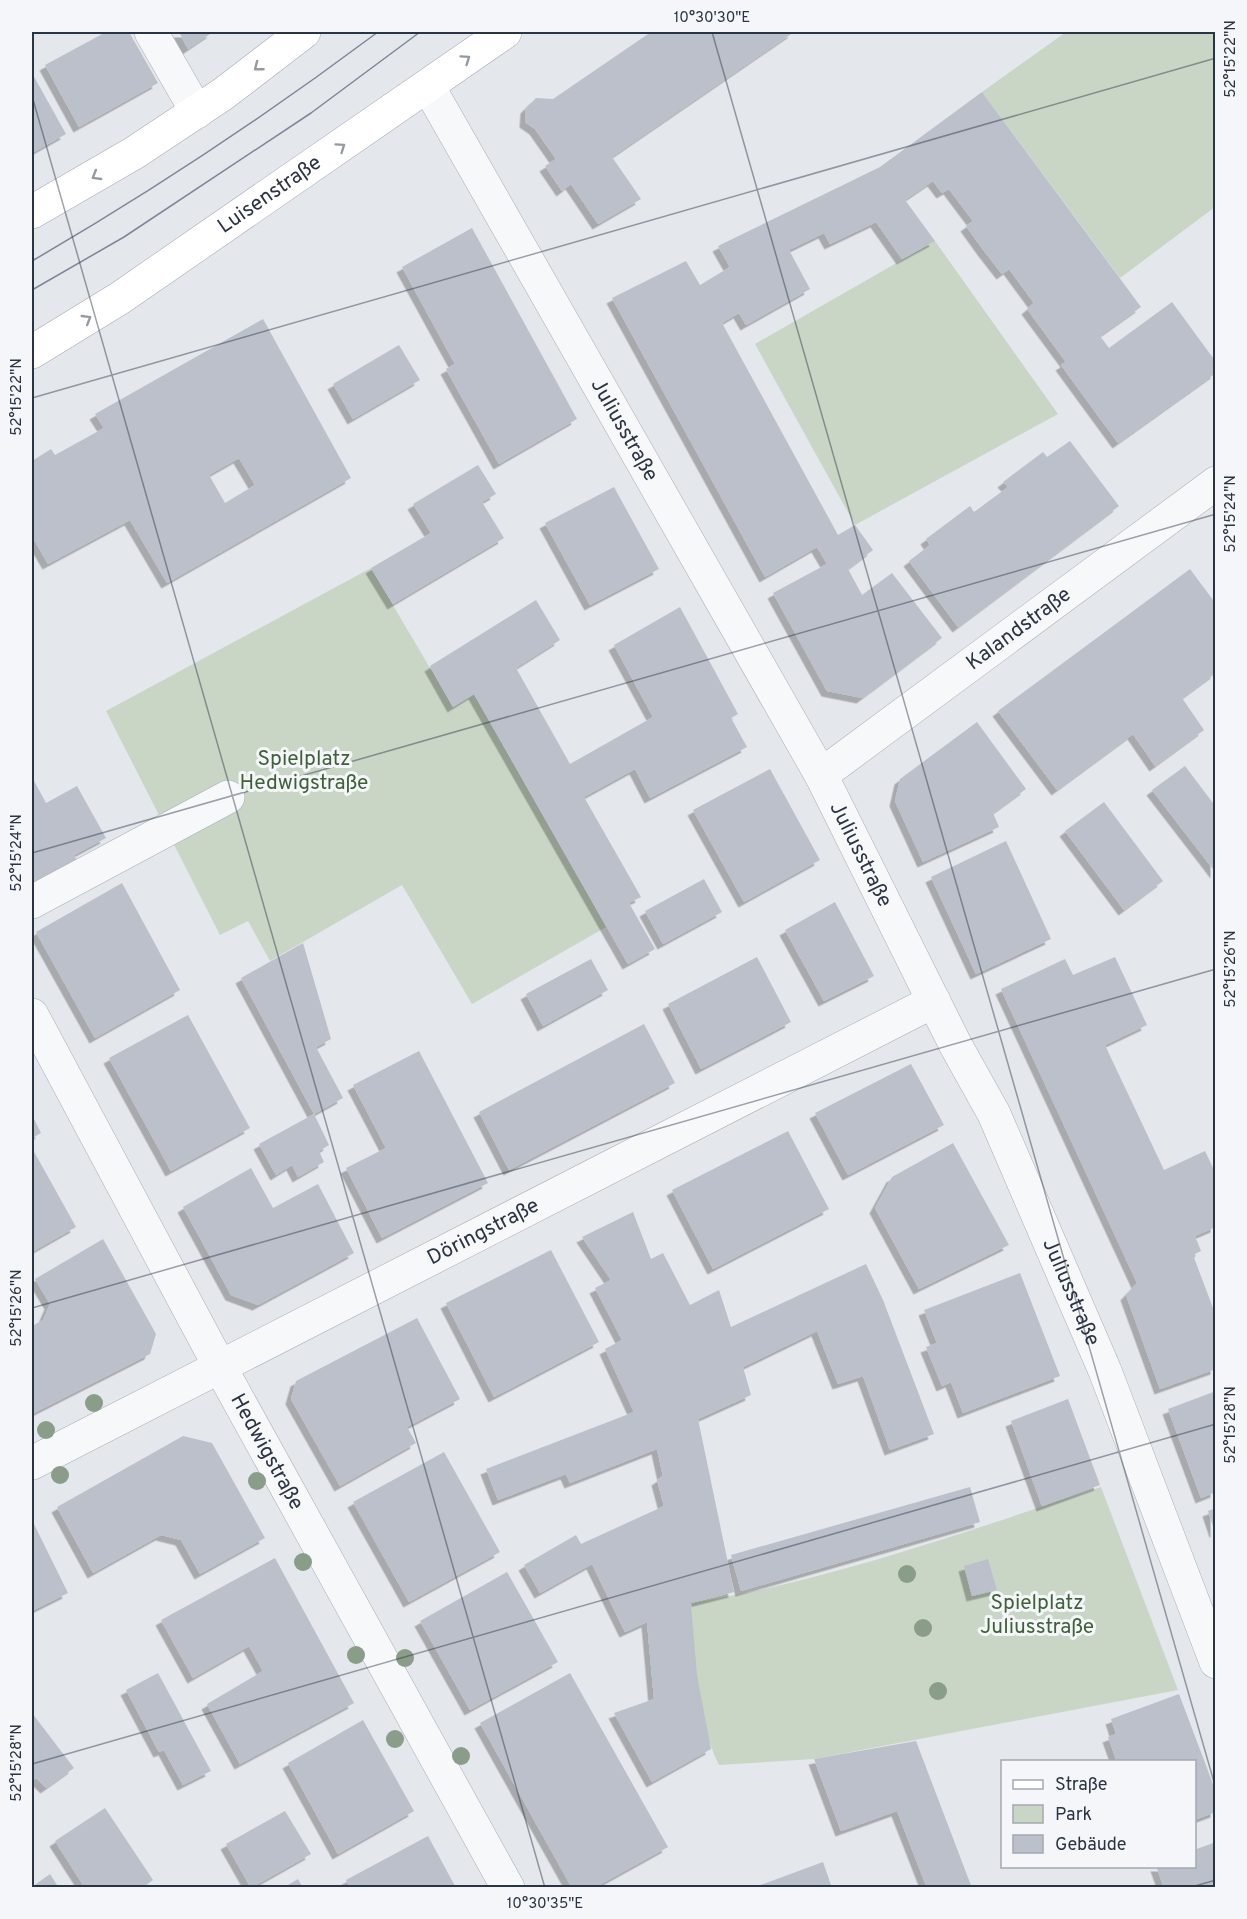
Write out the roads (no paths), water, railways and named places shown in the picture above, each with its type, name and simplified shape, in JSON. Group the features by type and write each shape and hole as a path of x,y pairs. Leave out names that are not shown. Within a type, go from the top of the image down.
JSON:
{"main road":[{"path":"32,212 115,164 197,112 304,32"},
{"name":"Luisenstraße","path":"32,352 120,298 505,32"}],"street":[{"path":"151,32 197,112"},
{"name":"Juliusstraße","path":"428,86 821,775 934,1001 994,1114 1101,1360 1215,1662"},
{"name":"Kalandstraße","path":"821,775 1215,483"},
{"path":"32,902 228,797"},
{"name":"Döringstraße","path":"32,1462 934,1001"},
{"name":"Hedwigstraße","path":"32,1016 220,1367 508,1887"}],"tram line":[{"path":"32,261 121,208 208,152 378,32"},
{"path":"32,290 124,237 311,113 420,32"}],"park label":[{"name":"Spielplatz Hedwigstraße","path":"304,771"},
{"name":"Spielplatz Juliusstraße","path":"1037,1615"}]}
